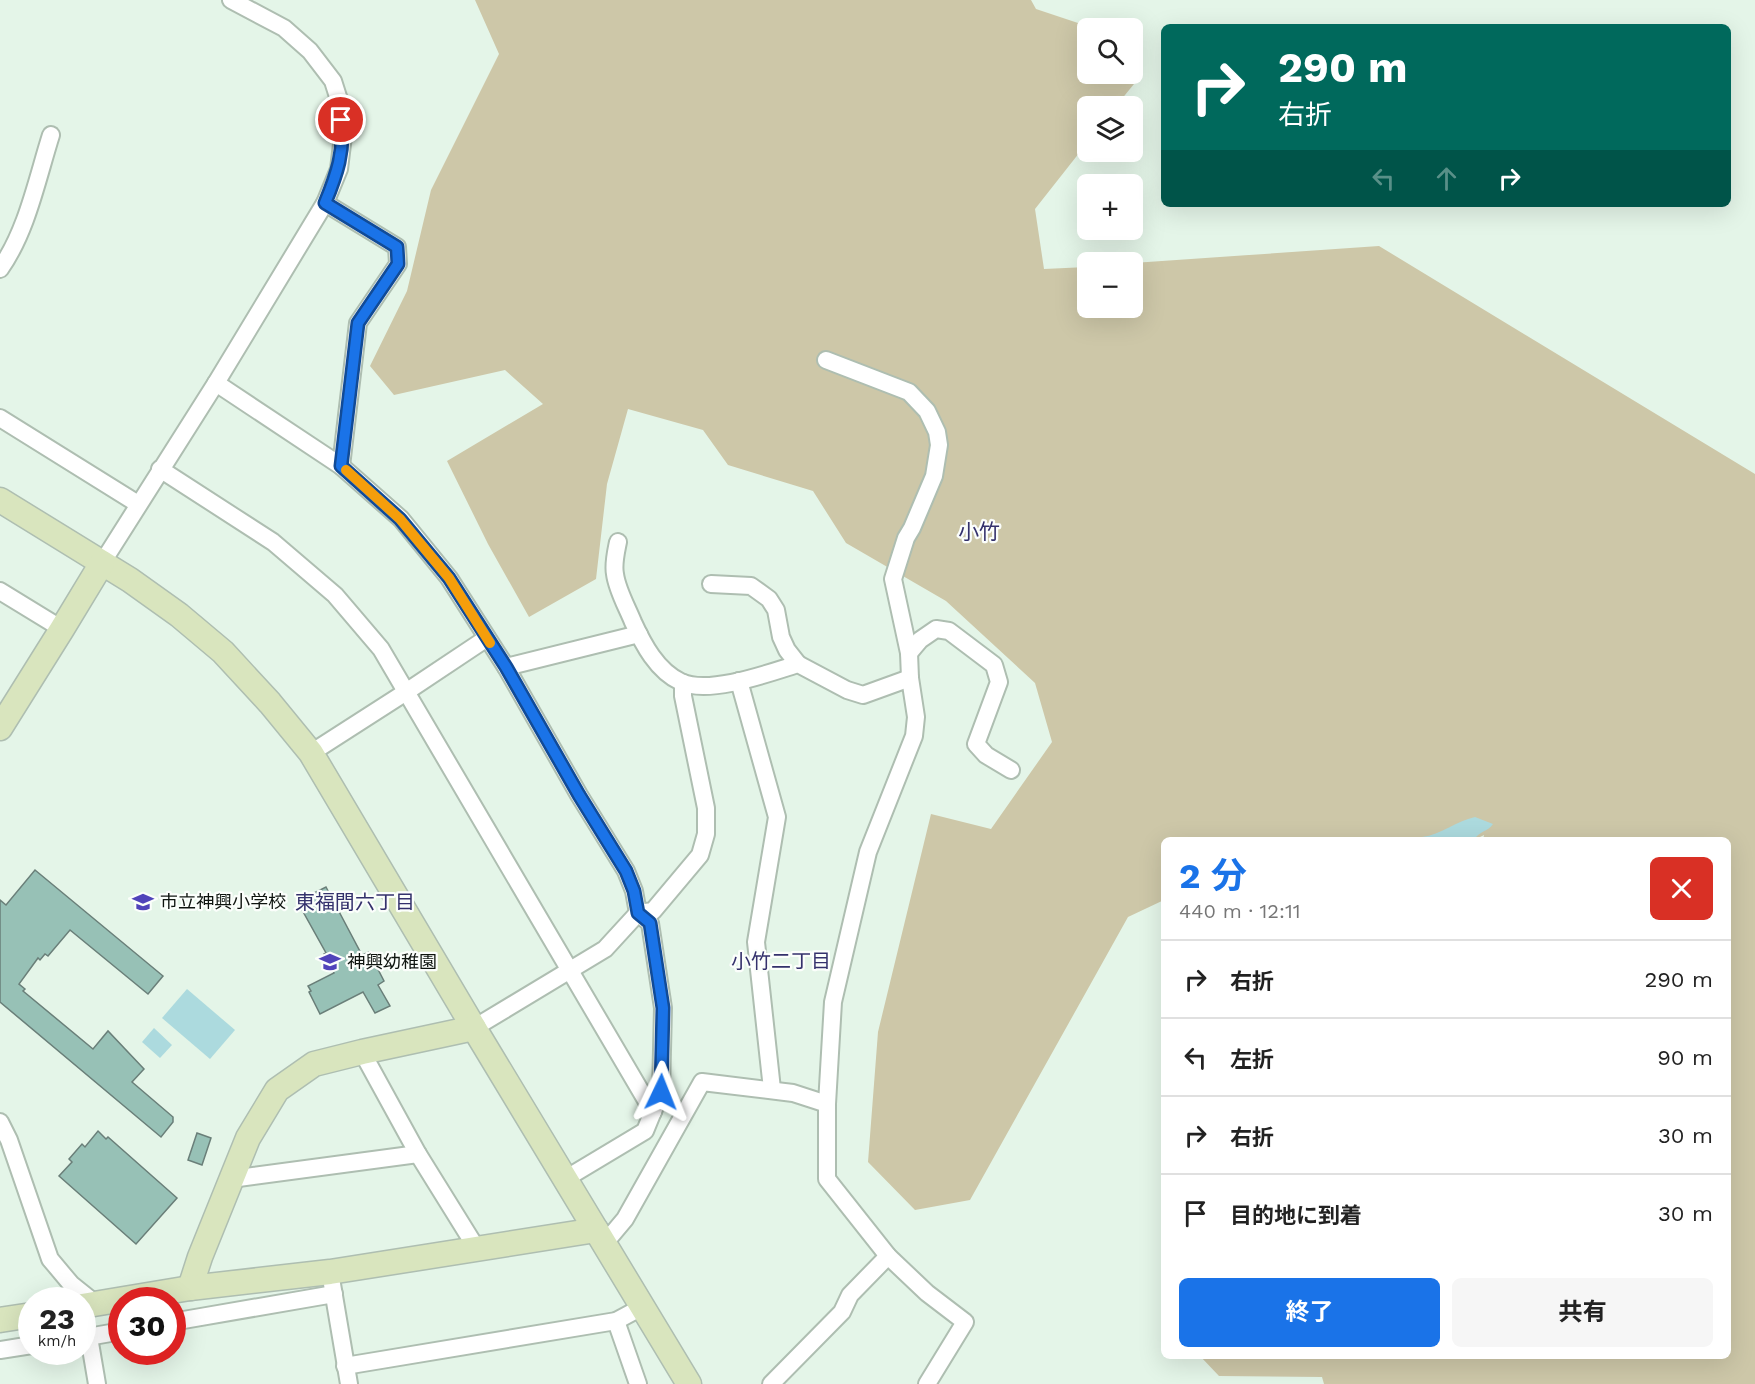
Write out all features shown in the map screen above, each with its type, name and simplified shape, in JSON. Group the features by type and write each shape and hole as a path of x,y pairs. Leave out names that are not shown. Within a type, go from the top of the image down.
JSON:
{"street":[{"path":"0,728 138,504 216,383 325,203 339,169 343,136 340,103 333,81 310,51 284,28 231,0"},
{"path":"0,269 12,252 22,230 51,135"},
{"path":"325,203 397,247 398,264 358,323 341,466"},
{"path":"826,360 909,392 927,411 937,432 939,445 934,476 906,538 893,579 909,653 916,717 914,736 868,852 833,1002 827,1104 826,1179 888,1256 927,1293 965,1322 927,1384"},
{"path":"216,383 341,466 400,519 449,578 506,667 579,795 626,871 634,891 638,913 650,923 663,1008 661,1092 645,1131 565,1179"},
{"path":"0,418 138,504"},
{"path":"160,469 273,542 334,596 381,649 653,1112"},
{"path":"0,500 130,580 179,615 223,652 270,703 311,753 689,1384"},
{"path":"618,542 615,574 622,597 650,655 671,676 683,683 702,686 739,681 798,664"},
{"path":"711,584 751,586 769,599 776,610 781,637 787,650 798,664 847,690 863,695 910,678"},
{"path":"2,597 62,629"},
{"path":"909,653 920,640 936,629 949,631 994,665 999,682 976,744 986,755 1011,770"},
{"path":"506,667 639,634"},
{"path":"311,753 487,638"},
{"path":"739,681 777,817 756,942 772,1089"},
{"path":"190,1288 248,1138 277,1090 314,1064 474,1028 605,949 638,913 653,911 700,855 706,834 706,808 682,696 683,683"},
{"path":"362,1052 418,1154 477,1248"},
{"path":"186,1319 477,1248 600,1237 625,1219 702,1082 772,1089 827,1104"},
{"path":"0,1122 9,1140 50,1258 74,1287"},
{"path":"231,1179 418,1154"},
{"path":"771,1384 842,1312 850,1295 888,1256"},
{"path":"96,1304 190,1288 332,1283"},
{"path":"332,1283 348,1384"},
{"path":"345,1366 616,1321 642,1307"},
{"path":"0,1320 18,1317"},
{"path":"616,1321 638,1384"},
{"path":"0,1350 18,1347"},
{"path":"93,1365 97,1384"}],"shaded area":[{"path":"475,0 1031,0 1036,9 1077,23 1077,84 1134,84 1124,96 1077,96 1077,156 1035,209 1044,269 1077,267 1077,318 1143,318 1143,262 1379,246 1755,474 1755,1384 1324,1384 1322,1377 1219,1376 1203,1359 1731,1359 1731,837 1484,837 1484,835 1480,837 1161,837 1161,901 1128,917 970,1200 915,1210 868,1162 878,1032 931,814 991,829 1052,742 1035,683 946,601 846,543 813,491 728,465 703,430 628,409 607,484 596,579 529,617 488,544 447,461 543,404 505,370 394,395 370,366 407,291 431,190 499,54"}],"water":[{"path":"1475,817 1493,824 1476,837 1422,837 1436,834"},
{"path":"187,989 235,1030 210,1059 162,1018"},
{"path":"154,1028 172,1045 160,1058 142,1042"}],"building":[{"path":"35,870 163,976 148,994 70,930 48,956 45,954 40,960 38,958 19,984 25,989 23,991 93,1049 108,1031 144,1069 132,1082 173,1117 173,1122 161,1137 0,1002 0,900 6,905"},
{"path":"326,887 362,955 369,952 384,981 378,985 390,1006 375,1013 363,992 320,1014 309,992 311,991 308,986 334,973 324,954 326,953 301,908 308,904 304,898"},
{"path":"98,1131 106,1139 108,1137 177,1198 136,1244 59,1176 72,1162 69,1159 82,1144 85,1147"},
{"path":"197,1133 211,1138 202,1165 188,1160"}],"slow traffic":[{"path":"346,470 400,519 449,578 490,643"}],"place":[{"name":"市立神興小学校","path":"143,902"},
{"name":"神興幼稚園","path":"330,962"}],"district":[{"name":"小竹","path":"979,532"},
{"name":"東福間六丁目","path":"355,902"},
{"name":"小竹二丁目","path":"781,961"}],"route":[{"path":"341,120 343,136 339,169 325,203 397,247 398,264 358,323 341,466 400,519 449,578 506,667 579,795 626,871 634,891 638,913 650,923 663,1008 661,1092"}]}
